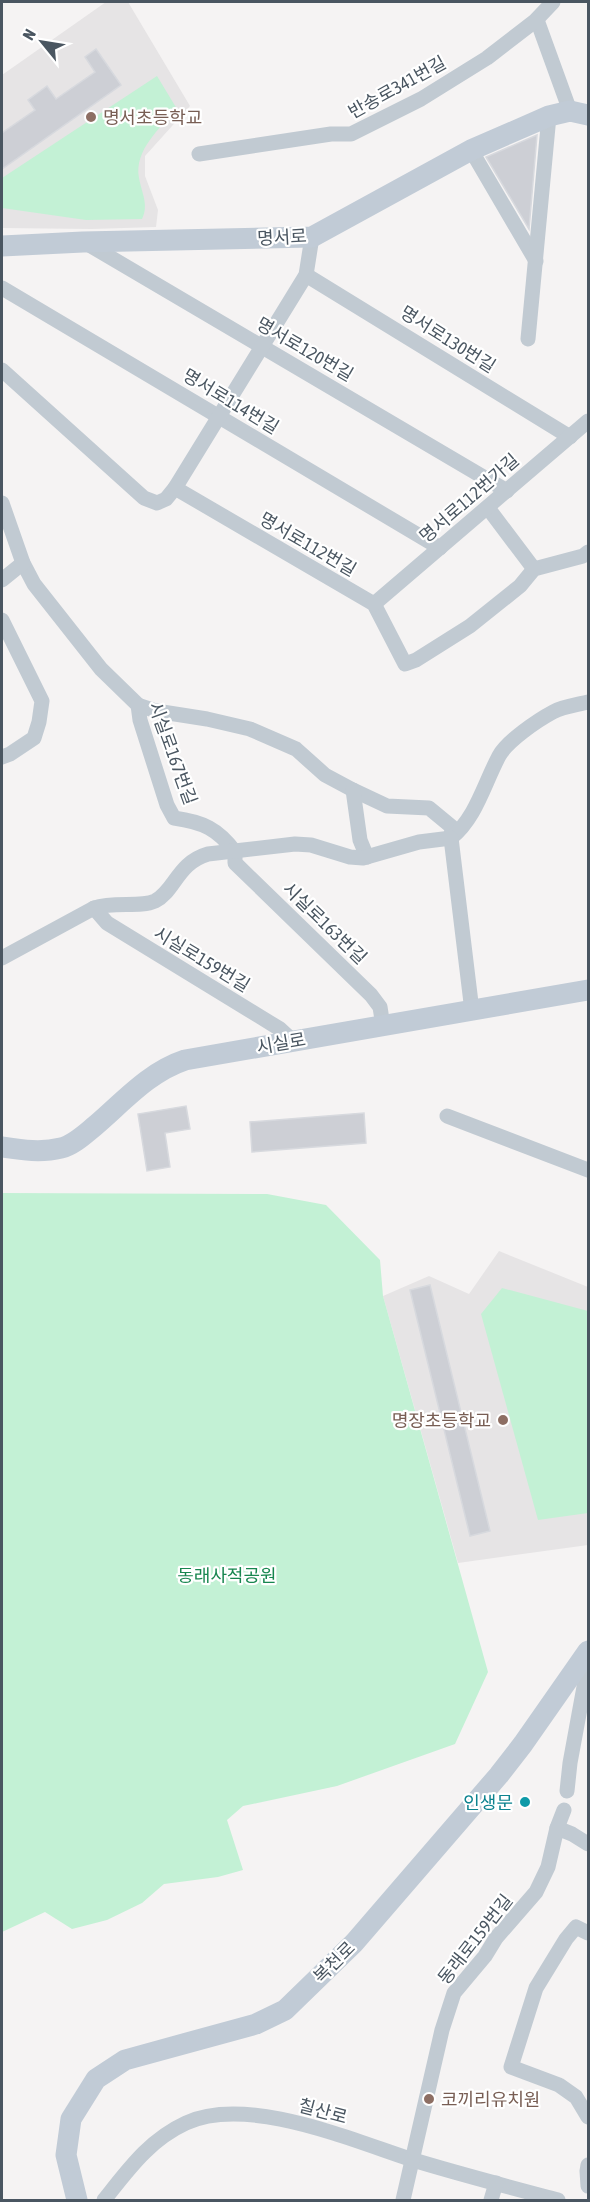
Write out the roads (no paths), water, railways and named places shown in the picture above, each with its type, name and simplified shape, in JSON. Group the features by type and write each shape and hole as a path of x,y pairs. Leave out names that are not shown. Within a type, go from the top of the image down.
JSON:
{"street":[{"name":"반송로341번길","path":"199,153 331,134 351,134 421,99 487,58 537,20 553,2"},
{"path":"528,339 536,261 569,114 537,20"},
{"name":"명서로","path":"2,246 312,237 471,150 569,114"},
{"path":"471,150 536,261"},
{"path":"2,370 144,498 157,503 166,499 175,488 306,275 312,237"},
{"name":"명서로120번길","path":"83,242 507,490"},
{"name":"명서로130번길","path":"306,275 570,437"},
{"name":"명서로114번길","path":"2,288 440,548"},
{"name":"명서로112번가길","path":"374,604 588,422"},
{"name":"명서로112번길","path":"175,488 374,604"},
{"name":"시실로167번길","path":"2,503 23,564 43,598 101,669 138,705 143,731 167,805 174,818 198,822 225,839 235,852"},
{"path":"488,508 534,569"},
{"path":"374,604 405,664 416,660 470,626 520,586 534,569 583,556 588,552"},
{"path":"2,580 23,564"},
{"path":"2,620 42,701 34,738 2,757"},
{"path":"2,958 94,908 108,904 147,903 156,900 162,896 188,864 199,856 295,844 311,845 350,857 367,857 419,842 451,838 462,829 501,753 508,745 553,712 588,702"},
{"path":"138,705 156,711 207,718 250,729 296,749 325,775 353,790 387,806 429,808 452,827 451,838 472,1011"},
{"path":"353,790 360,840 367,857"},
{"name":"시실로163번길","path":"235,852 235,863 370,995 380,1007 383,1026"},
{"name":"시실로159번길","path":"94,908 106,923 280,1029 293,1041"},
{"name":"시실로","path":"2,1147 36,1152 64,1148 80,1138 135,1090 174,1064 588,990"},
{"path":"447,1116 588,1170"},
{"name":"복천로","path":"77,2200 66,2156 71,2119 96,2079 125,2060 256,2024 285,2010 354,1943 499,1775 588,1651"},
{"path":"567,1791 588,1665"},
{"name":"동래로159번길","path":"403,2200 442,2030 454,1993 496,1938 536,1892 553,1854 564,1810"},
{"path":"558,1828 588,1844"},
{"path":"588,1933 576,1927 566,1938 536,1988 511,2067 559,2085 576,2097 588,2117"},
{"name":"칠산로","path":"104,2200 134,2162 159,2139 185,2123 224,2113 261,2115 340,2135 412,2159 558,2200"},
{"path":"585,2200 588,2165"},
{"path":"491,2200 496,2184"}],"place":[{"name":"명서초등학교","path":"91,117"},
{"name":"명장초등학교","path":"503,1420"},
{"name":"인생문","path":"525,1802"},
{"name":"코끼리유치원","path":"429,2099"}],"park label":[{"name":"동래사적공원","path":"227,1575"}]}
